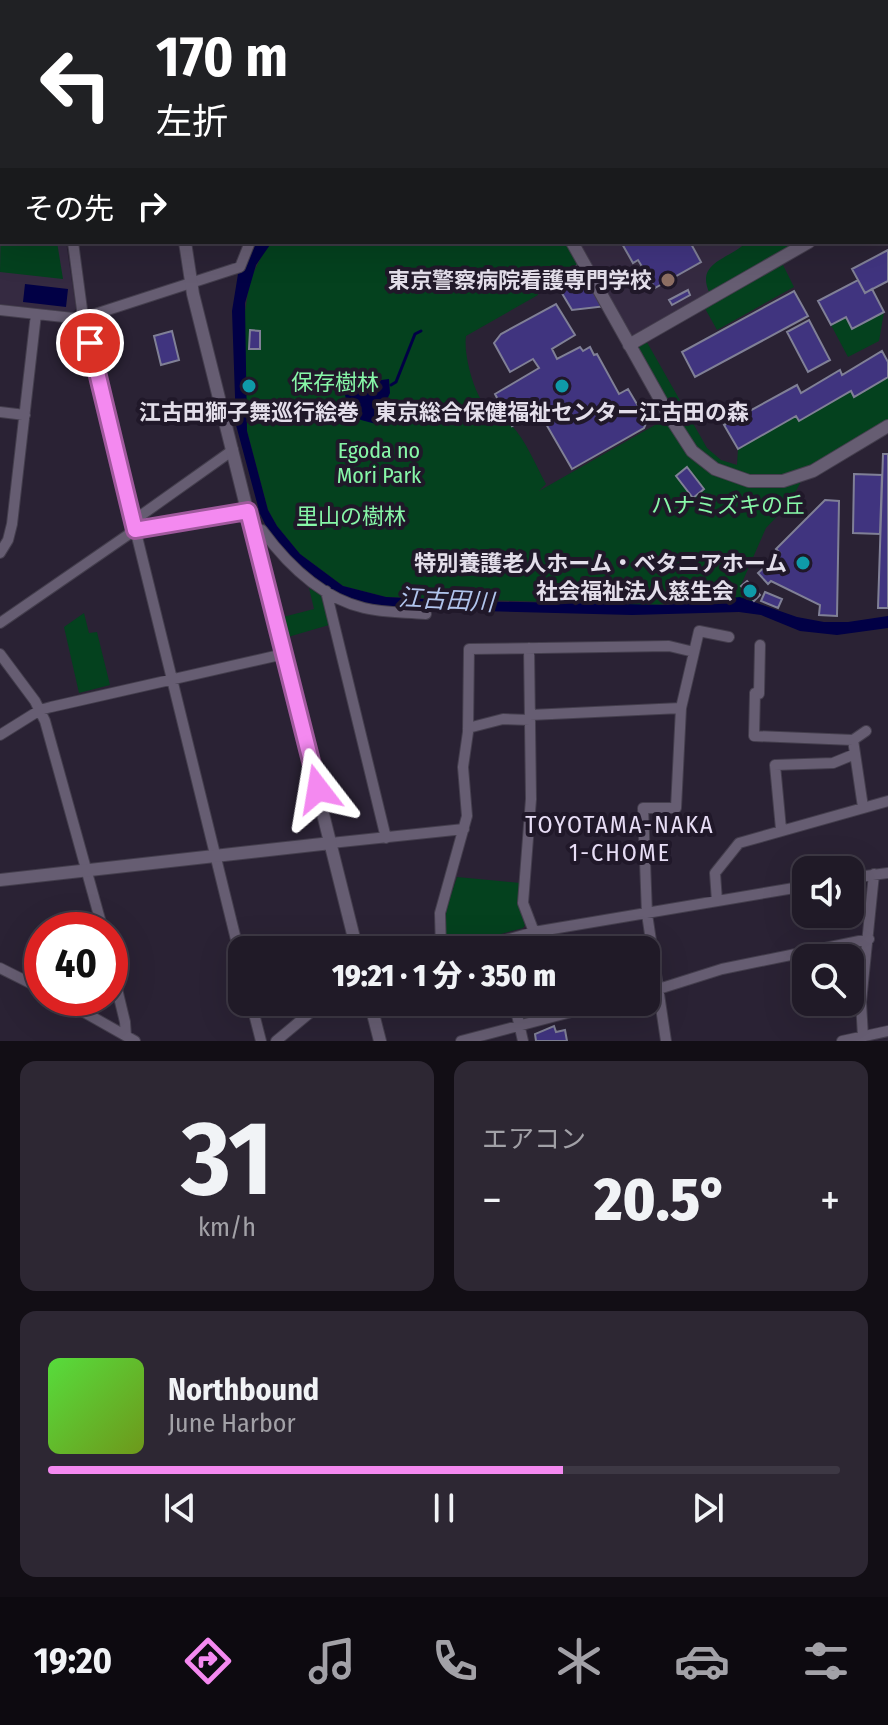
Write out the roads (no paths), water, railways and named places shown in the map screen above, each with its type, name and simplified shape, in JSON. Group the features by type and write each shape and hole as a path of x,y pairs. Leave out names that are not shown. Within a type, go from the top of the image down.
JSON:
{"street":[{"path":"73,244 83,317 235,936"},
{"path":"185,244 191,283 354,936"},
{"path":"0,310 83,317 240,267 249,244"},
{"path":"573,244 629,345 692,451 702,461 730,476 766,483 804,476 888,426"},
{"path":"629,345 806,244"},
{"path":"0,553 8,540 12,524 36,314"},
{"path":"0,412 25,415"},
{"path":"0,623 233,450"},
{"path":"134,525 248,511"},
{"path":"254,532 262,530 295,568 326,591 365,608 426,614"},
{"path":"326,591 386,838"},
{"path":"648,936 643,808 676,808 681,708 699,631 729,637"},
{"path":"760,645 754,736 853,740 866,731"},
{"path":"441,936 440,913 467,816 463,767 468,728 469,649 669,646 694,652"},
{"path":"529,648 531,799 523,903 534,932"},
{"path":"0,654 40,710 98,912"},
{"path":"0,735 40,710 284,654"},
{"path":"468,728 503,719 681,708"},
{"path":"853,740 863,807"},
{"path":"781,829 775,765 833,763 855,754"},
{"path":"717,901 715,873 739,843 888,801"},
{"path":"0,880 464,829"},
{"path":"864,876 888,873"},
{"path":"863,1037 861,1002 874,874"},
{"path":"524,936 792,888"},
{"path":"660,988 722,969 869,939"},
{"path":"0,968 24,980"},
{"path":"90,1016 129,1039"},
{"path":"123,1016 129,1039"},
{"path":"255,1016 261,1041"},
{"path":"276,1041 306,1016"},
{"path":"374,1016 380,1041"},
{"path":"517,1016 523,1041"},
{"path":"461,1041 554,1016"},
{"path":"659,1016 666,1041"},
{"path":"842,1041 888,1031"}],"waterway":[{"path":"391,385 396,382 415,334 421,331"}],"place":[{"name":"東京警察病院看護専門学校","path":"668,280"},
{"name":"江古田獅子舞巡行絵巻","path":"249,386"},
{"name":"東京総合保健福祉センター江古田の森","path":"562,386"},
{"name":"特別養護老人ホーム・ベタニアホーム","path":"803,563"},
{"name":"社会福祉法人慈生会","path":"750,591"}],"district":[{"name":"TOYOTAMA-NAKA 1-CHOME","path":"620,839"}],"park label":[{"name":"保存樹林","path":"335,382"},
{"name":"Egoda no Mori Park","path":"379,462"},
{"name":"ハナミズキの丘","path":"728,505"},
{"name":"里山の樹林","path":"351,516"}],"water label":[{"name":"江古田川","path":"446,600"}]}
